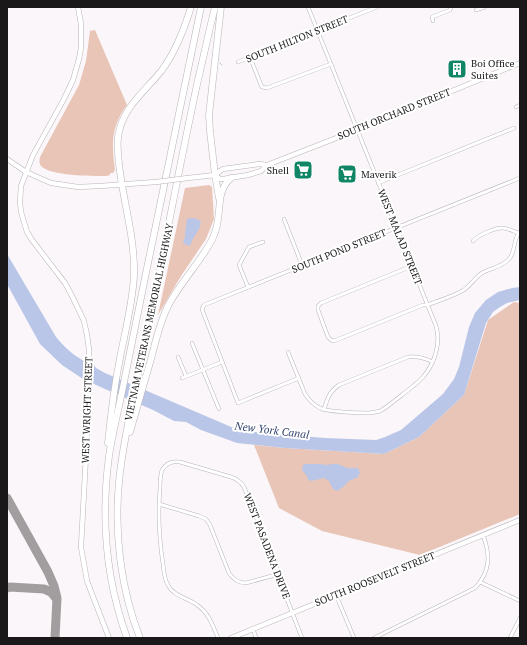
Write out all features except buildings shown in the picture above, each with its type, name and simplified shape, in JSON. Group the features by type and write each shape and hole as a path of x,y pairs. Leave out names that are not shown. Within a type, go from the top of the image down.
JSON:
{"highway":[{"path":"106,492 108,445 113,397 134,277 132,238 122,185 117,144 118,135 124,117 129,108 168,61 181,37 191,7"},
{"name":"VIETNAM VETERANS MEMORIAL HIGHWAY","path":"127,638 117,604 109,566 106,534 106,492 111,444 201,7"},
{"name":"VIETNAM VETERANS MEMORIAL HIGHWAY","path":"135,406 137,381 149,315 198,80 215,7"},
{"path":"220,202 215,175 209,116 221,7"},
{"path":"140,638 126,592 120,550 118,500 122,457 135,406 144,385 159,330 177,291 208,246 215,233 219,218 222,191 224,185 231,178"}],"street":[{"name":"WEST WRIGHT STREET","path":"78,7 81,24 81,48 79,59 73,80 33,155 26,172 21,186 21,212 27,232 65,283 79,308 87,335 90,363 90,383 81,547 87,581 109,638"},
{"name":"WEST MALAD STREET","path":"308,7 438,334 438,342 433,362"},
{"name":"SOUTH HILTON STREET","path":"238,62 377,7"},
{"path":"433,21 432,17 450,10 451,7"},
{"path":"476,10 485,7"},
{"path":"250,57 261,85 264,88 269,88 331,64"},
{"name":"SOUTH ORCHARD STREET","path":"215,175 220,179 248,175 261,171 267,165 520,63"},
{"path":"516,107 520,105"},
{"path":"378,183 514,128"},
{"name":"SOUTH ORCHARD STREET","path":"7,160 26,172 51,183 78,187 156,182 215,175 220,171 259,164 267,165"},
{"name":"SOUTH POND STREET","path":"222,362 202,312 203,307 207,304 520,178"},
{"path":"284,219 302,265"},
{"path":"412,266 321,303 318,306 318,310 328,337 331,340 334,340 423,305 427,305 461,292 483,272 503,264 510,258 514,251 519,232 501,228 480,236 473,241"},
{"path":"248,287 239,265 248,248 263,242"},
{"path":"192,343 219,409"},
{"path":"288,352 308,400 313,405 324,410 368,413 381,410 420,380 433,362 423,357 408,357 339,385 330,392 324,410"},
{"path":"178,357 186,376"},
{"path":"182,378 222,362 238,403 299,378"},
{"name":"WEST PASADENA DRIVE","path":"159,504 161,475 163,469 173,461 231,477 241,482 279,574 302,638"},
{"path":"218,638 211,620 205,612 196,604 176,594 168,586 160,549 158,520 159,504 206,519 210,525 229,573 232,578 237,581 246,583 279,574"},
{"name":"SOUTH ROOSEVELT STREET","path":"231,638 520,520"},
{"path":"374,638 475,588 484,577 487,570 488,553 483,535"},
{"path":"480,582 520,601"},
{"path":"336,595 354,638"},
{"path":"510,638 520,618"},
{"path":"253,629 256,638"}],"shaded area":[{"path":"95,30 127,105 118,119 115,130 113,153 115,170 113,173 110,173 110,175 106,176 72,175 53,172 41,166 39,162 40,157 79,85 86,61 90,31"},
{"path":"209,185 212,187 214,219 206,239 181,276 158,315 185,188"},
{"path":"514,302 520,303 520,514 420,555 322,531 279,508 254,445 384,454 419,437 464,395 488,320"}],"water":[{"path":"189,218 200,221 201,224 189,246 183,243 187,219"},
{"path":"7,254 56,337 78,357 94,365 96,368 105,373 236,429 263,433 376,440 401,430 443,394 454,379 459,367 469,327 475,313 486,300 498,292 520,287 520,300 507,303 493,312 486,323 464,395 419,437 384,454 285,448 237,443 201,430 186,422 174,421 83,379 62,365 40,344 7,284"},
{"path":"338,464 347,468 358,468 360,473 358,477 349,481 337,491 333,489 329,481 324,478 311,481 308,480 307,476 302,470 303,465"}],"taxiway":[{"path":"7,498 48,572 54,586 57,598 55,638"},
{"path":"7,588 44,589 51,592 56,598"}],"place":[{"name":"Boi Office Suites","path":"457,69"},
{"name":"Shell","path":"303,170"},
{"name":"Maverik","path":"347,174"}],"water label":[{"name":"New York Canal","path":"272,430"}]}
